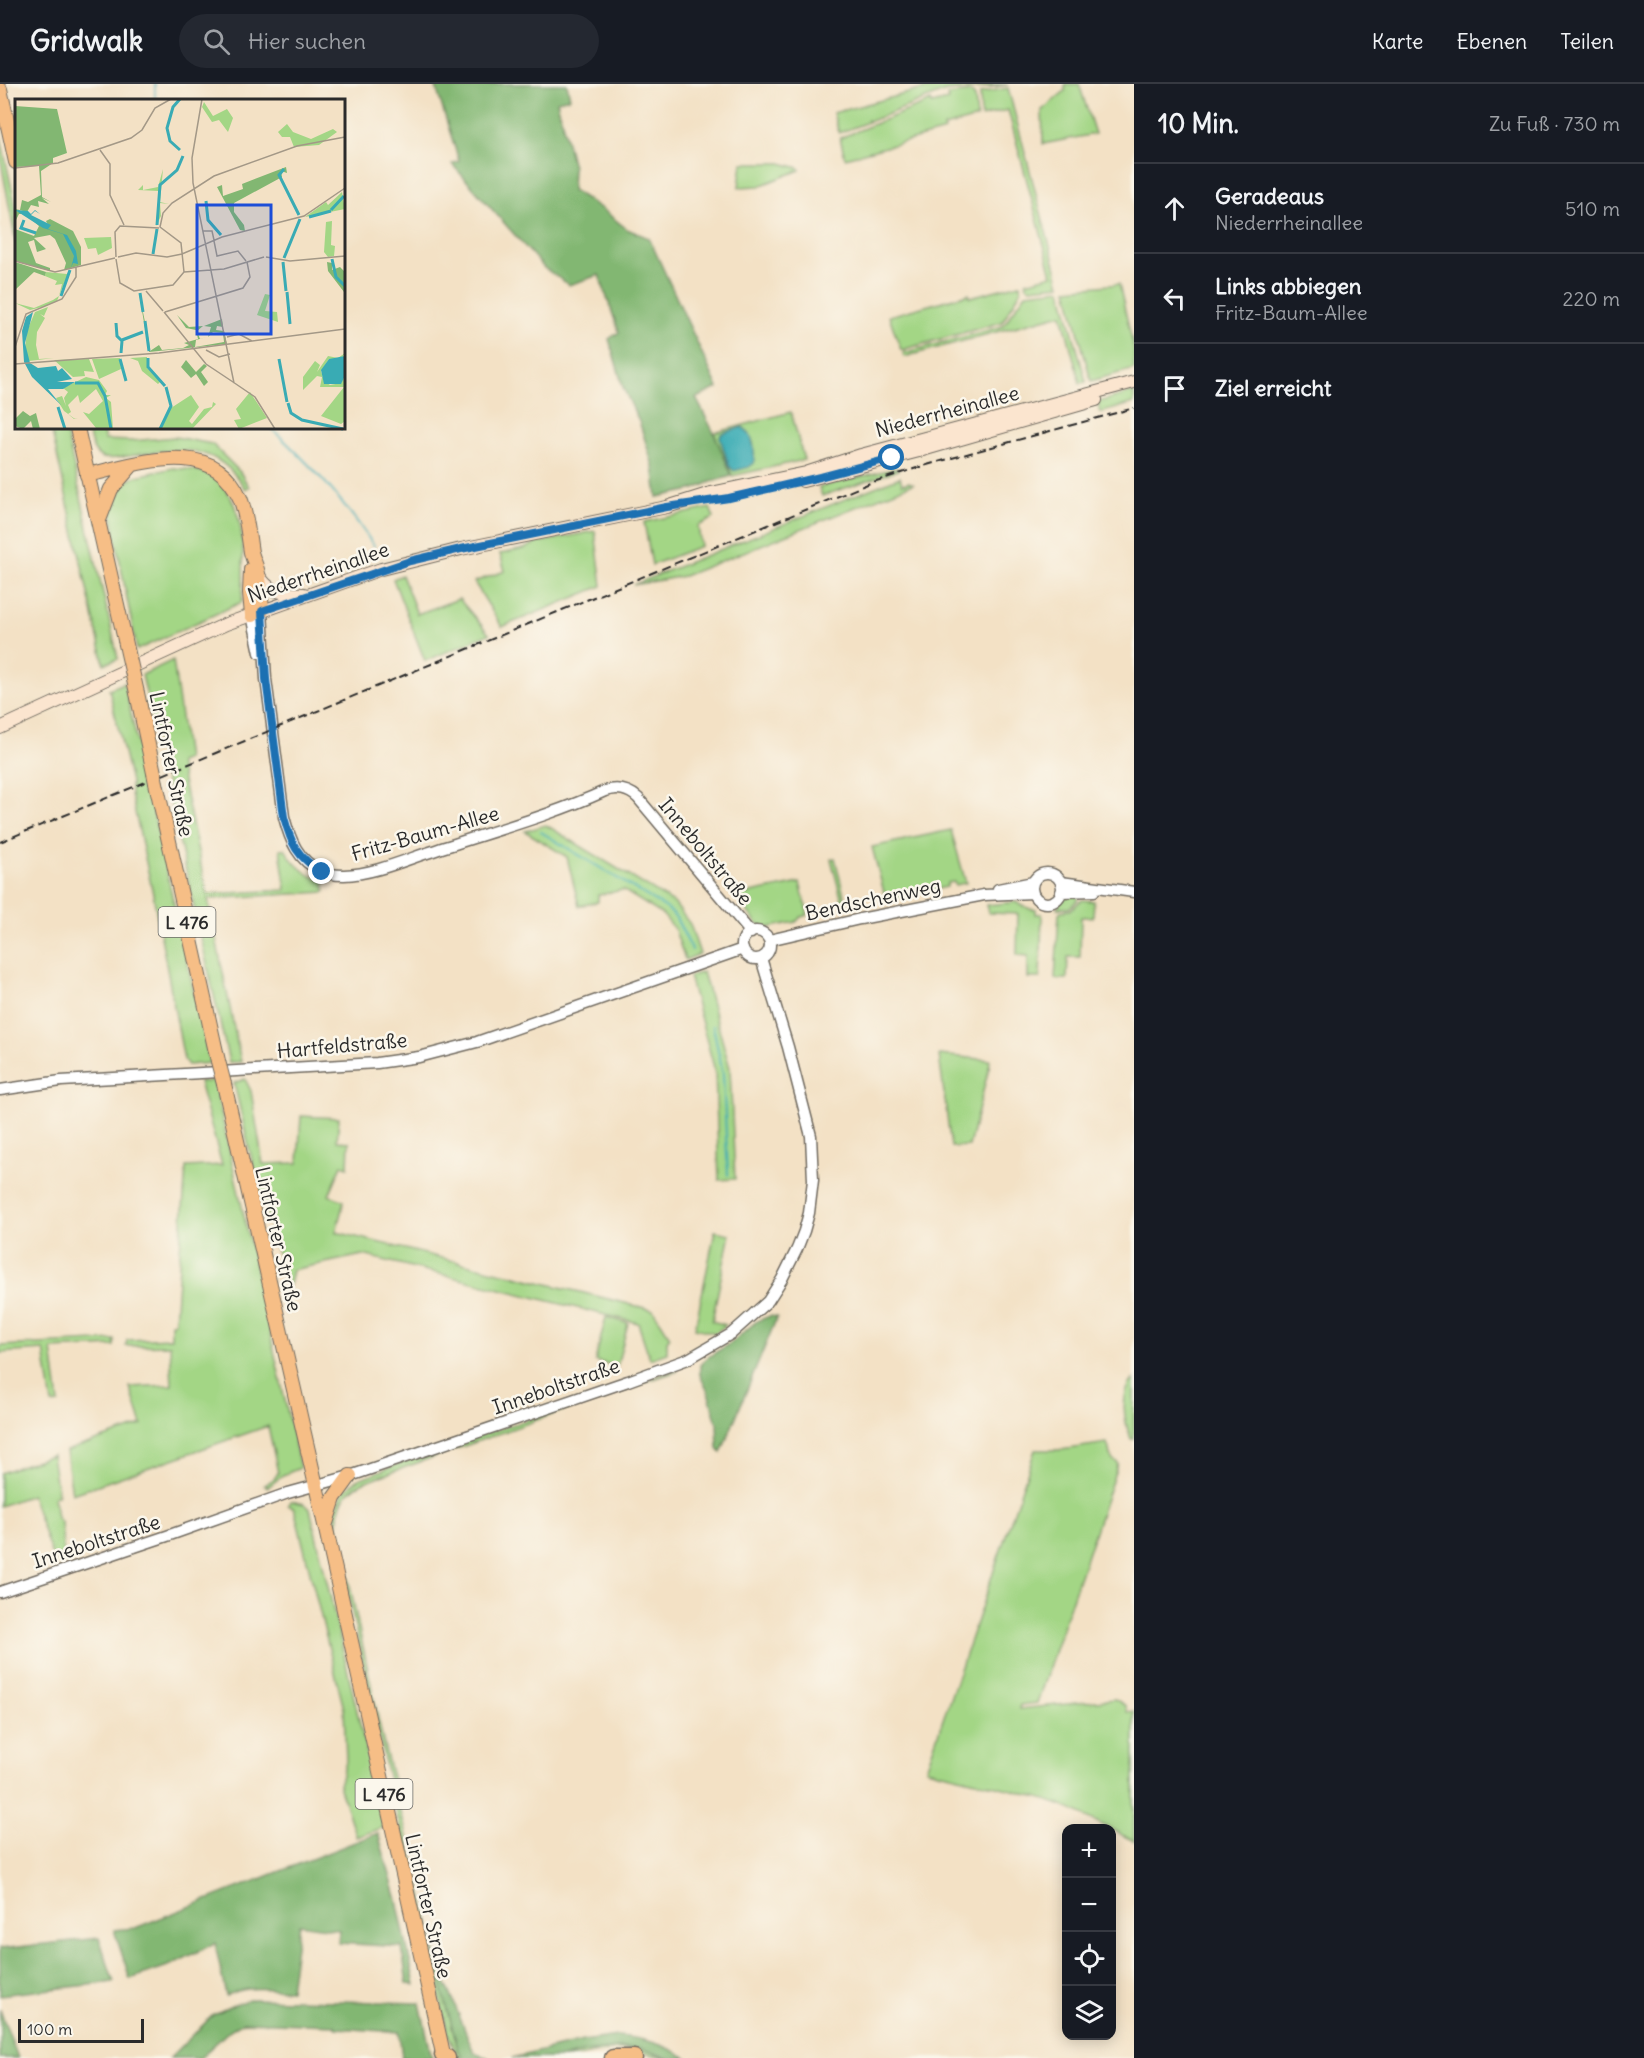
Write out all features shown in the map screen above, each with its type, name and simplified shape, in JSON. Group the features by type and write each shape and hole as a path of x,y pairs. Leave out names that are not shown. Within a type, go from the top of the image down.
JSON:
{"highway":[{"path":"613,2058 634,2058"}],"main road":[{"path":"1,96 15,158"},
{"name":"Niederrheinallee","path":"667,507 711,494 806,473 861,455 1134,382"},
{"name":"Niederrheinallee","path":"0,728 177,646 257,613 381,569 420,558 667,507 729,498 820,477 1134,390"},
{"name":"Lintforter Straße","path":"77,429 218,1061 445,2057"},
{"path":"87,475 169,458 192,459 212,466 227,477 240,498 247,522 252,556 262,582 272,590 281,593 308,595"},
{"path":"99,522 111,489 132,465"},
{"path":"252,556 250,593 257,613"},
{"path":"257,613 258,574"},
{"path":"325,1525 334,1498 350,1476"}],"street":[{"name":"Fritz-Baum-Allee","path":"257,613 283,806 290,838 301,858 322,872 343,875 377,869 545,816 615,788 632,793"},
{"name":"Inneboltstraße","path":"632,793 751,933"},
{"path":"1046,873 1053,874 1061,887 1055,900 1048,903 1039,901 1033,887 1038,875 1046,873"},
{"name":"Bendschenweg","path":"769,940 860,919 984,895 994,890 1033,887"},
{"path":"1061,887 1134,892"},
{"path":"761,932 769,940 769,951 761,958 752,958 743,949 745,938 751,933 761,932"},
{"name":"Hartfeldstraße","path":"0,1090 72,1081 377,1064 419,1057 477,1041 743,949"},
{"name":"Inneboltstraße","path":"0,1592 316,1485 350,1476 688,1359 731,1334 768,1301 797,1249 809,1213 813,1180 811,1136 788,1047 761,958"}],"green space":[{"path":"435,84 567,84 570,98 557,101 573,167 572,190 602,209 627,229 649,238 718,388 696,398 732,476 692,490 657,497 653,466 640,424 623,387 609,339 619,332 599,275 569,285 544,268 452,164 459,161"},
{"path":"942,84 1008,85 946,91 871,121 867,120 868,122 839,133 833,113"},
{"path":"1065,84 1079,84 1095,134 1043,144 1042,110 1065,91"},
{"path":"1008,88 1060,285 1030,288 1027,286 1026,282 1052,275 1008,110 981,117 980,93"},
{"path":"971,92 975,97 977,118 944,127 945,131 845,158 840,138 931,101 932,104 948,100 947,95"},
{"path":"0,134 15,203 15,238 0,156"},
{"path":"742,163 781,163 800,170 759,186 739,187"},
{"path":"1020,284 1021,291 1002,322 901,350 889,316 969,294 970,297"},
{"path":"1119,284 1134,349 1134,369 1091,381 1067,289"},
{"path":"1061,289 1086,382 1080,383 1062,314 904,357 903,353 1003,326 1026,293"},
{"path":"1134,392 1134,403 1100,413 1098,402"},
{"path":"791,412 804,460 732,476 714,433"},
{"path":"51,429 65,429 115,645 118,659 104,664"},
{"path":"88,429 102,429 105,440 131,441 175,437 212,444 240,472 249,487 245,489 234,473 222,462 208,455 179,450 107,459 98,455 90,440"},
{"path":"173,468 197,470 210,475 223,486 232,499 238,515 243,551 242,602 137,650 114,531 112,509 124,483 137,476"},
{"path":"896,468 898,470 822,496 819,487"},
{"path":"900,477 902,484 909,482 913,484 684,576 633,585"},
{"path":"710,508 714,518 698,526 701,546 652,565 644,522"},
{"path":"595,531 602,586 502,627 474,582 505,571 500,554 524,549 536,543"},
{"path":"402,575 417,614 459,599 489,634 425,661 393,579"},
{"path":"173,660 187,759 179,762 207,894 286,890 280,849 285,849 292,860 306,873 324,881 325,892 208,899 241,1062 229,1062 142,675"},
{"path":"124,683 210,1063 188,1065 184,1060 153,894 131,794 131,782 109,689"},
{"path":"546,825 674,903 690,924 700,954 685,960 675,930 663,915 623,890 598,895 598,902 579,906 567,857 525,831"},
{"path":"951,830 966,883 955,885 954,882 947,883 947,887 886,900 872,847"},
{"path":"835,858 846,904 843,905 831,859"},
{"path":"800,883 808,915 796,922 767,928 757,924 736,896"},
{"path":"1078,893 1078,900 1069,908 1057,908 1063,897"},
{"path":"1082,900 1094,901 1093,917 1081,917 1080,957 1068,957 1067,979 1055,979 1059,913 1070,910"},
{"path":"1016,902 1036,910 1036,914 1042,914 1040,978 1028,978 1028,956 1017,955 1018,914 989,913 987,905"},
{"path":"703,972 730,1068 735,1179 719,1180 715,1071 689,976"},
{"path":"939,1055 990,1060 969,1146 951,1147"},
{"path":"245,1079 251,1091 263,1164 298,1163 301,1116 339,1118 337,1141 349,1142 348,1167 342,1165 329,1195 344,1201 336,1232 653,1310 670,1337 667,1341 667,1353 650,1359 638,1323 363,1255 292,1270 288,1290 253,1165 234,1083"},
{"path":"214,1081 300,1468 283,1475 268,1487 264,1485 274,1479 278,1473 268,1426 72,1494 66,1451 142,1425 130,1387 172,1385 170,1345 126,1346 127,1340 171,1338 171,1323 175,1322 186,1167 222,1165 199,1082"},
{"path":"715,1231 730,1234 712,1321 726,1325 715,1333 695,1328"},
{"path":"770,1316 777,1317 721,1453 718,1449 717,1423 708,1392 700,1375 700,1365 757,1321"},
{"path":"606,1317 628,1323 617,1366 595,1361"},
{"path":"115,1340 114,1346 52,1349 59,1403 52,1404 44,1350 0,1353 0,1346"},
{"path":"672,1371 678,1371 364,1482 347,1494 339,1510 337,1525 383,1741 430,1927 433,1941 431,1944 458,2049 463,2058 458,2058 449,2036 380,1742 335,1534 335,1510 344,1490 359,1479 428,1453"},
{"path":"1134,1379 1134,1439 1131,1439 1124,1408 1126,1392"},
{"path":"1107,1443 1112,1459 1118,1463 1037,1703 1020,1705 1019,1709 1115,1699 1126,1706 1127,1712 1134,1711 1134,1841 1116,1832 1116,1824 1100,1824 1043,1799 926,1769 1035,1450 1061,1450"},
{"path":"52,1455 58,1495 54,1496 57,1518 61,1522 64,1557 54,1561 31,1495 0,1506 0,1473"},
{"path":"291,1501 305,1504 310,1509 384,1827 356,1837 339,1785 346,1761 344,1709 294,1508 288,1505"},
{"path":"378,1833 397,1900 415,1985 407,1984 402,1947 338,1943 339,1930 299,1924 290,1990 249,1989 226,1996 215,1943 171,1965 130,1979 114,1930 135,1928"},
{"path":"99,1938 114,1982 0,1995 0,1949"},
{"path":"433,1941 446,1986 474,2053 489,2058 463,2058 458,2049 430,1944"},
{"path":"253,1999 420,2003 432,2058 402,2058 399,2032 336,2028 335,2025 243,2022 230,2030 200,2058 170,2058 214,2014"},
{"path":"0,2010 18,2058 0,2058"},
{"path":"617,2036 654,2042 687,2058 668,2058 641,2048 617,2048 562,2058 512,2058 583,2041"},
{"path":"641,2048 668,2058 627,2050 562,2058 585,2052"}],"water":[{"path":"742,427 751,438 754,463 749,467 734,471 729,466 720,438 721,434"}],"waterway":[{"path":"155,84 155,99"},
{"path":"272,429 326,484 351,513 374,546"},
{"path":"541,832 668,909 676,918 692,950"},
{"path":"713,1026 723,1074 728,1175"}],"railway":[{"path":"0,842 870,483 923,466 1134,408"}],"route":[{"path":"322,872 301,858 290,838 284,817 266,679 262,611 410,561 667,507 729,498 892,458"}]}
